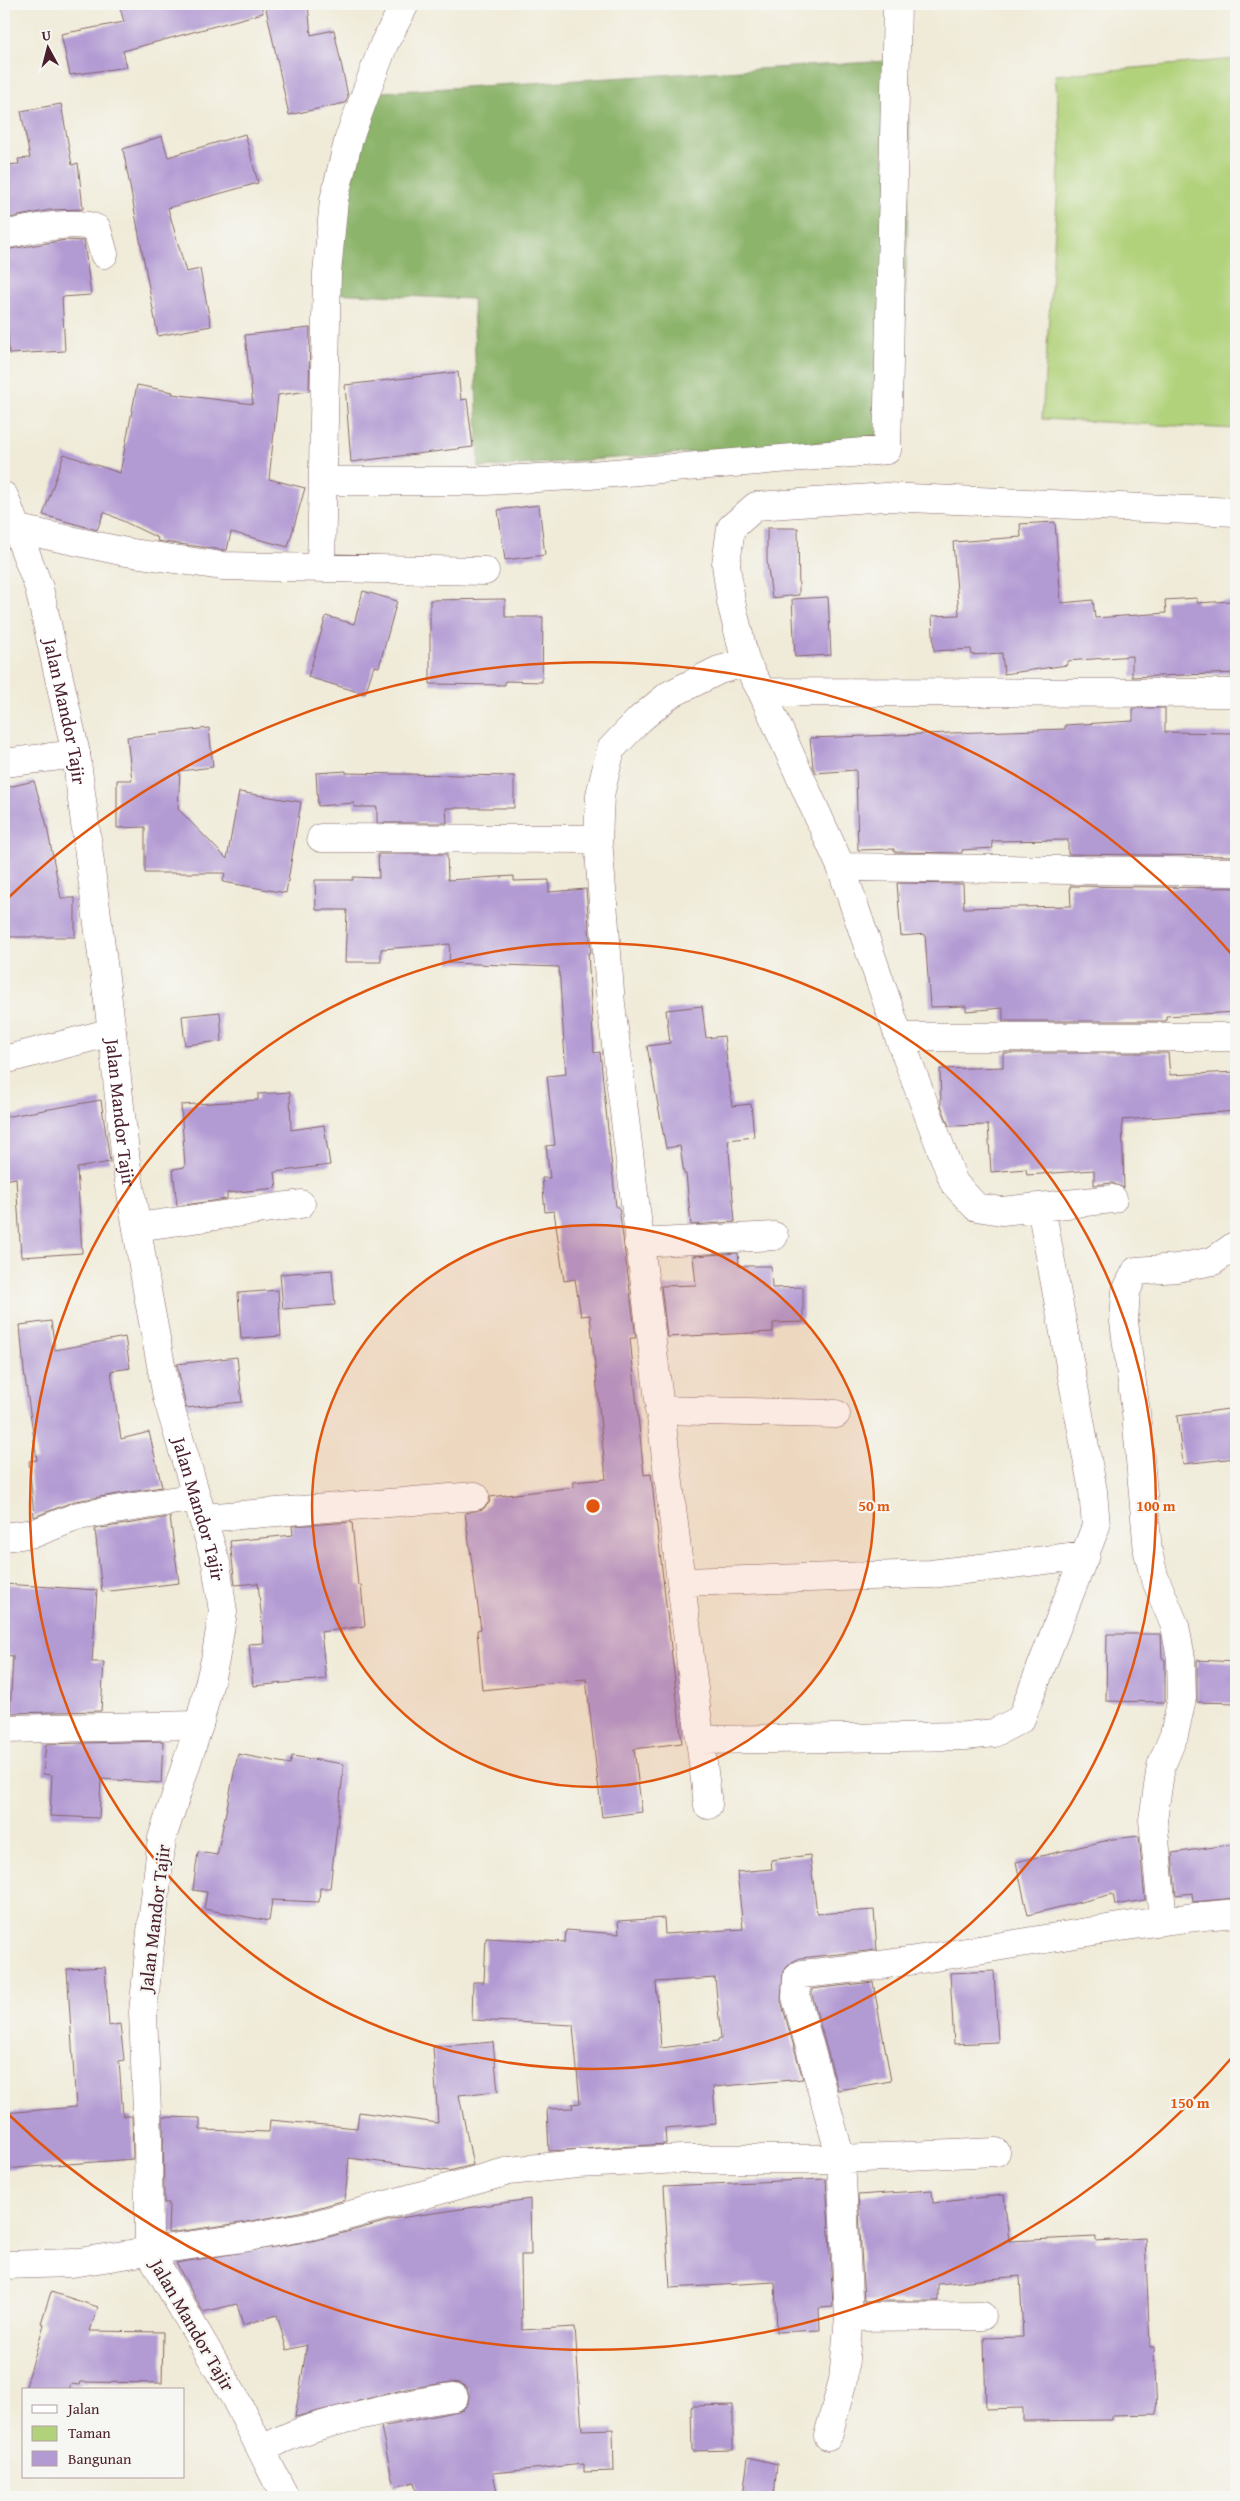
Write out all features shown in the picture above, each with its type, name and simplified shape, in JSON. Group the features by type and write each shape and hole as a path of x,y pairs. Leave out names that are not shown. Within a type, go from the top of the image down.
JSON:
{"street":[{"path":"321,567 327,273 334,200 349,138 384,44 405,4"},
{"path":"323,481 495,481 600,475 887,450 897,4"},
{"path":"4,235 21,231 86,224 97,229 104,254"},
{"name":"Jalan Mandor Tajir","path":"4,496 39,588 76,754 112,1032 126,1162 166,1398 216,1563 223,1612 215,1660 199,1725 162,1838 143,2013 148,2136 149,2251 236,2398 285,2497"},
{"path":"1113,1198 1002,1211 976,1207 954,1183 899,1037 841,867 762,692 746,663 730,602 726,564 731,528 756,506 886,498 1236,512"},
{"path":"18,529 126,552 222,566 485,571"},
{"path":"708,1806 682,1582 638,1243 611,1004 598,839 600,795 611,749 668,695 719,670 746,663"},
{"path":"762,692 1236,694"},
{"path":"4,763 76,754"},
{"path":"320,838 598,839"},
{"path":"841,867 1236,872"},
{"path":"4,1060 112,1032"},
{"path":"899,1037 1236,1037"},
{"path":"137,1227 302,1204"},
{"path":"700,1740 956,1736 994,1733 1021,1719 1027,1709 1096,1526 1093,1491 1041,1207"},
{"path":"638,1243 774,1236"},
{"path":"1163,1920 1154,1820 1161,1766 1174,1735 1182,1698 1181,1658 1175,1626 1154,1576 1148,1552 1136,1413 1124,1322 1126,1291 1136,1271 1177,1268 1213,1262 1236,1245"},
{"path":"659,1410 836,1414"},
{"path":"4,1537 35,1533 78,1516 199,1507 475,1496"},
{"path":"682,1582 931,1574 1086,1555"},
{"path":"4,1729 199,1725"},
{"path":"828,2436 843,2380 849,2316 841,2159 796,1997 797,1978 802,1974 882,1966 1163,1920 1236,1913"},
{"path":"4,2265 72,2263 243,2238 314,2225 509,2171 577,2164 682,2159 841,2159 996,2152"},
{"path":"849,2316 982,2316"},
{"path":"262,2450 285,2436 308,2428 403,2404 454,2397"}],"green space":[{"path":"1236,59 1236,429 1042,419 1061,141 1055,75"},
{"path":"905,60 910,142 901,437 479,468 473,299 329,293 366,93"}],"building":[{"path":"119,4 261,4 263,13 123,51 127,67 70,75 61,34 124,22"},
{"path":"265,4 308,4 311,35 334,30 348,96 345,103 289,115"},
{"path":"61,104 72,165 78,163 83,209 50,210 4,219 4,165 19,164 18,159 30,158 21,111"},
{"path":"245,134 258,183 168,208 186,272 200,269 211,326 158,336 123,149 162,136 168,157"},
{"path":"66,240 84,241 91,295 62,297 65,351 9,354 6,299 4,299 4,250"},
{"path":"310,328 309,391 278,395 269,479 305,488 288,547 231,532 227,550 223,550 157,541 158,538 104,512 97,530 43,515 64,454 120,473 137,385 173,392 172,394 253,404 245,335"},
{"path":"458,372 461,400 467,399 473,447 351,462 345,385"},
{"path":"539,505 545,555 505,560 498,510"},
{"path":"1055,522 1061,603 1093,600 1095,618 1166,613 1165,600 1197,598 1197,603 1231,601 1236,673 1132,677 1132,656 1067,661 1067,665 1004,674 1002,653 972,655 971,649 934,651 932,616 959,615 953,542 1021,537 1020,524"},
{"path":"767,528 798,528 799,595 772,598 767,561"},
{"path":"363,591 397,601 379,667 374,666 365,694 308,677 326,616 354,624"},
{"path":"828,597 831,655 795,657 792,599"},
{"path":"505,599 505,617 543,617 542,682 505,681 505,685 430,684 430,600"},
{"path":"1133,708 1165,708 1165,732 1236,733 1236,856 1068,854 1068,840 992,841 993,848 962,850 962,853 894,852 894,849 858,850 856,770 816,773 813,767 810,738 1065,729 1065,725 1133,721"},
{"path":"209,728 213,767 180,771 178,809 227,859 239,792 301,802 286,893 223,882 225,873 145,873 145,827 117,828 117,780 132,780 127,737"},
{"path":"346,771 346,773 514,776 514,808 446,808 447,823 377,823 377,807 354,807 354,803 318,806 316,773"},
{"path":"34,781 46,822 61,898 75,898 75,937 4,937 4,788"},
{"path":"378,854 447,854 448,880 514,876 514,881 549,880 549,892 586,889 591,953 588,953 594,1053 600,1052 616,1207 619,1207 636,1338 630,1338 644,1475 651,1474 682,1743 634,1749 642,1812 602,1817 586,1679 482,1690 477,1630 481,1629 465,1513 483,1509 489,1503 490,1497 574,1487 573,1482 606,1479 590,1315 581,1316 575,1279 564,1281 554,1211 545,1212 542,1178 550,1178 546,1146 555,1145 547,1076 566,1074 559,967 449,963 450,944 381,949 381,962 345,962 347,910 316,910 315,880 353,880 353,877 379,878"},
{"path":"897,883 963,884 964,908 1071,906 1070,886 1236,888 1236,1012 1166,1016 1166,1021 1003,1021 1003,1008 966,1011 966,1006 930,1007 925,934 901,936"},
{"path":"702,1006 706,1038 724,1036 732,1106 751,1104 754,1137 728,1140 735,1222 691,1225 686,1174 684,1174 680,1146 666,1148 647,1046 670,1043 666,1010"},
{"path":"220,1012 222,1041 185,1045 182,1016"},
{"path":"1003,1053 1168,1053 1170,1075 1236,1072 1236,1111 1122,1120 1124,1188 1112,1183 1094,1185 1094,1170 1027,1175 1026,1169 991,1172 988,1125 949,1126 941,1105 940,1069 1003,1067"},
{"path":"290,1092 291,1130 324,1125 330,1165 275,1172 277,1188 227,1193 227,1199 177,1206 173,1169 185,1167 181,1105 258,1100 258,1094"},
{"path":"101,1100 110,1162 77,1168 82,1253 21,1257 16,1178 4,1180 4,1117"},
{"path":"738,1253 739,1266 771,1266 772,1288 803,1287 803,1322 773,1323 773,1332 667,1337 661,1286 696,1285 693,1256"},
{"path":"332,1270 335,1305 283,1309 280,1274"},
{"path":"278,1290 281,1336 241,1339 238,1293"},
{"path":"51,1321 55,1350 125,1337 130,1368 111,1371 121,1439 149,1432 162,1487 75,1501 34,1517 29,1461 37,1460 24,1371 20,1325"},
{"path":"237,1357 242,1402 186,1408 177,1364"},
{"path":"1236,1408 1236,1458 1183,1464 1177,1416"},
{"path":"170,1517 179,1583 102,1592 95,1529"},
{"path":"352,1522 358,1585 361,1585 365,1626 321,1632 326,1679 253,1686 249,1644 264,1643 258,1583 235,1585 230,1541 293,1535 292,1526"},
{"path":"4,1584 97,1590 92,1662 104,1662 101,1711 10,1713 13,1656 4,1655"},
{"path":"1107,1634 1161,1634 1162,1658 1165,1660 1165,1702 1106,1701"},
{"path":"1197,1660 1236,1662 1236,1703 1197,1702"},
{"path":"163,1741 161,1783 101,1779 99,1818 50,1816 52,1775 43,1774 46,1744"},
{"path":"238,1754 290,1764 292,1756 344,1764 330,1888 320,1888 319,1902 272,1900 269,1921 204,1909 207,1892 193,1890 198,1852 217,1855"},
{"path":"1139,1836 1145,1900 1115,1905 1113,1894 1028,1915 1016,1862 1113,1839"},
{"path":"1236,1844 1236,1898 1193,1902 1192,1893 1176,1895 1172,1853"},
{"path":"810,1855 817,1914 874,1910 877,1950 800,1958 792,1962 783,1971 781,2001 803,2079 713,2087 716,2124 665,2128 666,2144 549,2151 547,2109 573,2108 572,2104 580,2103 573,2025 472,2020 473,1982 484,1982 486,1938 565,1942 566,1930 619,1934 618,1921 664,1918 665,1934 743,1929 737,1872 772,1869 771,1860","holes":["715,1978 721,2038 718,2041 661,2048 656,1982"]},
{"path":"105,1967 109,2026 120,2024 124,2060 119,2061 123,2116 132,2116 133,2159 4,2169 4,2113 76,2107 67,1969"},
{"path":"994,1971 998,2042 954,2044 950,1973"},
{"path":"873,1982 891,2081 838,2090 812,1989"},
{"path":"493,2042 498,2091 459,2095 473,2165 449,2171 349,2158 345,2200 310,2210 241,2223 168,2233 169,2203 164,2203 163,2117 200,2118 200,2130 269,2132 270,2120 357,2128 359,2112 438,2123 433,2047"},
{"path":"826,2179 833,2307 819,2308 820,2330 777,2332 775,2282 670,2288 664,2186"},
{"path":"932,2190 933,2203 1004,2195 1009,2241 1096,2237 1096,2241 1145,2238 1150,2347 1154,2347 1157,2414 1112,2415 1112,2420 1023,2421 1023,2408 986,2409 984,2338 1023,2337 1020,2276 938,2284 938,2301 864,2301 858,2195"},
{"path":"530,2199 531,2255 521,2255 522,2330 575,2327 582,2430 613,2429 614,2471 584,2472 584,2464 493,2473 498,2497 417,2497 414,2482 394,2487 381,2427 463,2410 468,2403 469,2395 467,2388 460,2383 452,2382 406,2389 295,2417 307,2345 287,2350 277,2315 243,2325 237,2304 203,2312 176,2263 317,2240 399,2218"},
{"path":"51,2292 98,2307 90,2331 163,2332 162,2383 81,2382 80,2385 70,2384 70,2388 26,2388 44,2324 41,2323"},
{"path":"733,2405 733,2450 692,2451 691,2406"},
{"path":"748,2457 777,2464 774,2497 743,2497"}]}
